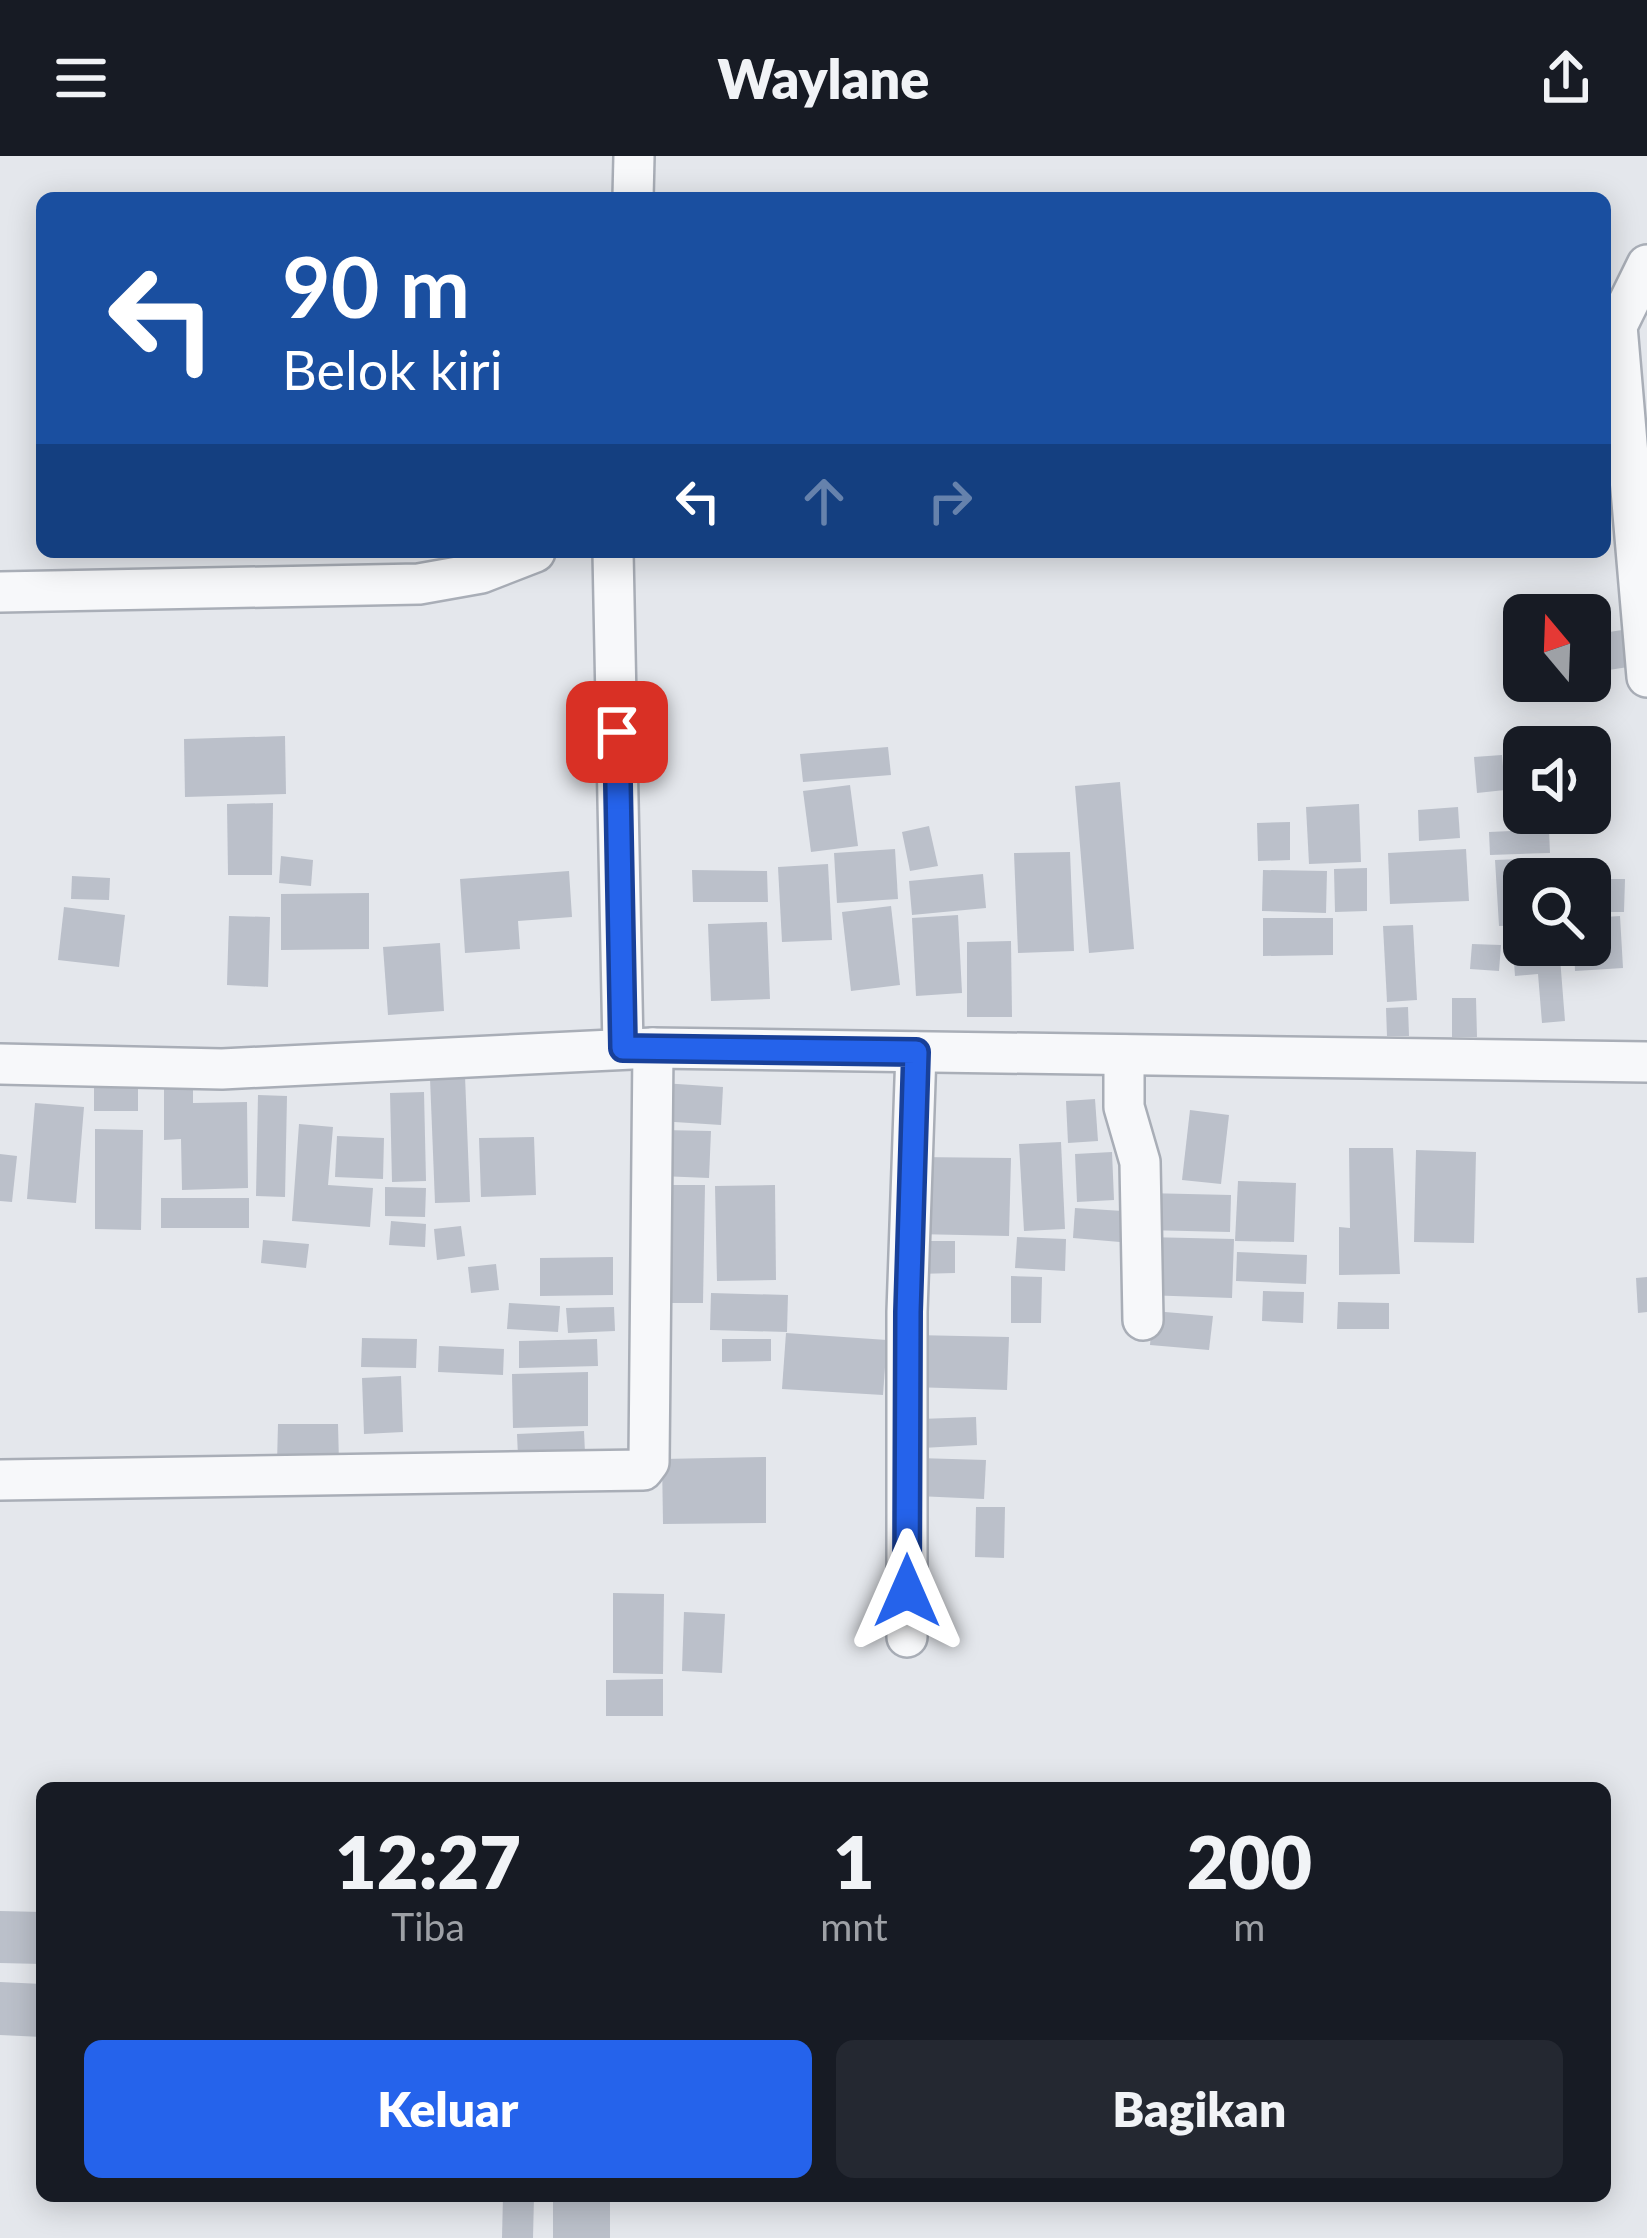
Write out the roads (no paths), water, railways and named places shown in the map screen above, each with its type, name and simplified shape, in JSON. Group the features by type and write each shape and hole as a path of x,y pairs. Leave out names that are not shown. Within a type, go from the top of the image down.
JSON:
{"street":[{"path":"633,192 634,156"},
{"path":"1647,265 1617,326 1647,676"},
{"path":"0,592 418,584 481,573 520,558"},
{"path":"0,1480 643,1470 649,1462 638,1048 613,558"},
{"path":"0,1064 222,1069 638,1048 1647,1062"},
{"path":"907,1637 908,1312 916,1052"},
{"path":"1124,1055 1124,1107 1140,1162 1142,1320"}]}
